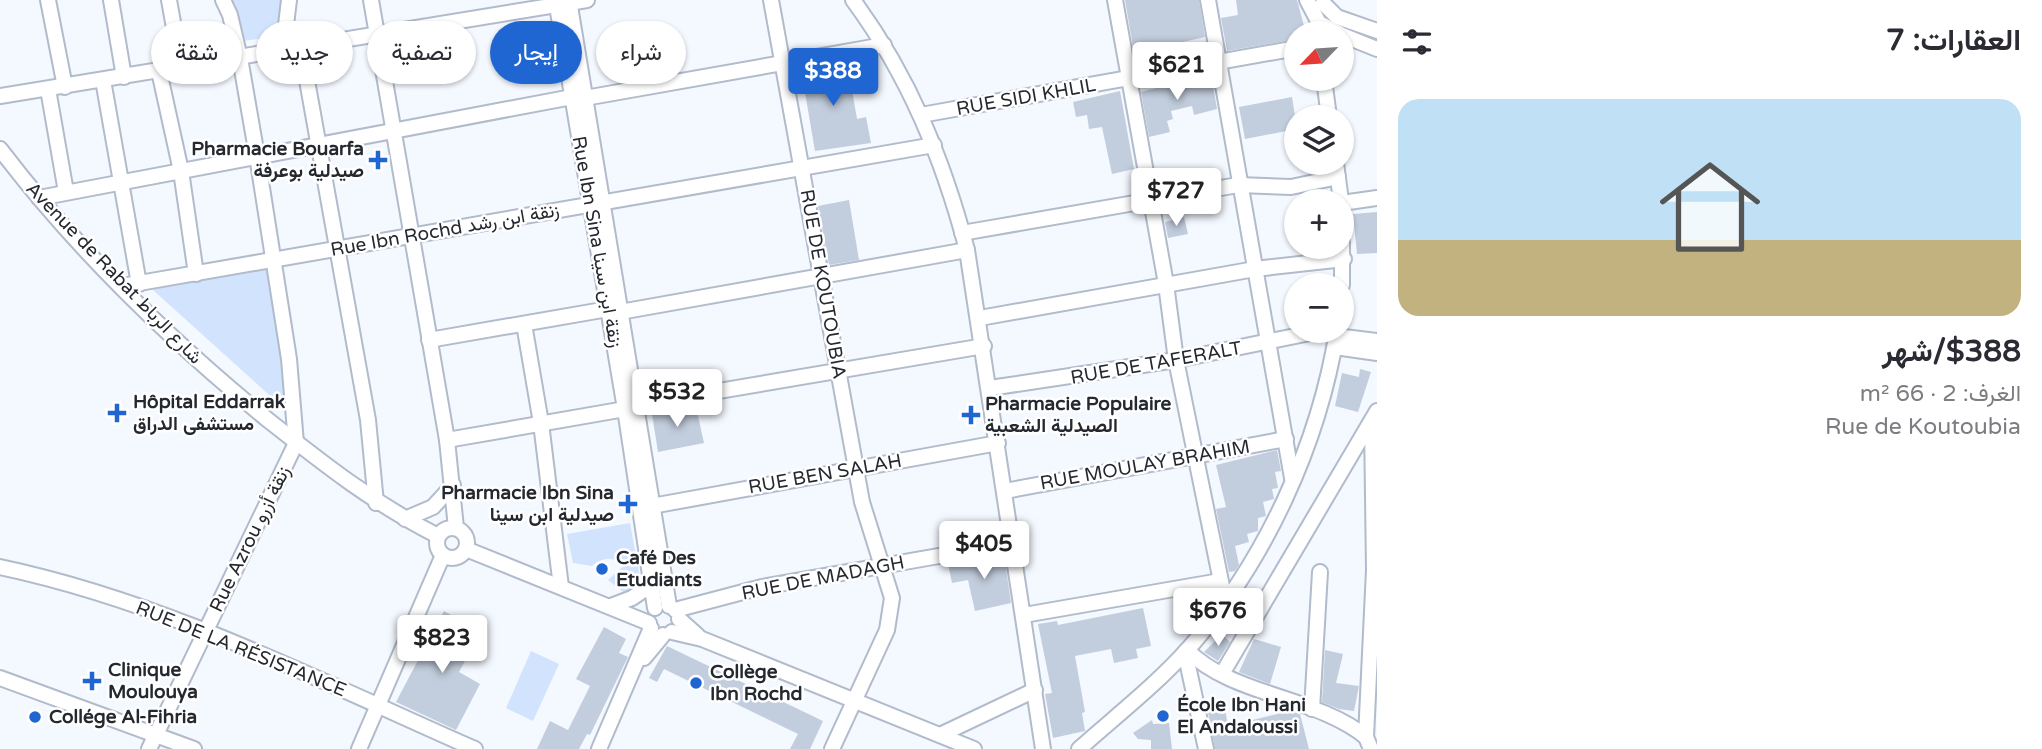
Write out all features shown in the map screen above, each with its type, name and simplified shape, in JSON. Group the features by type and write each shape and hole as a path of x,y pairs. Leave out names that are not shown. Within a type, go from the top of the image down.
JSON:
{"street":[{"path":"48,0 65,86"},
{"path":"111,0 124,77"},
{"path":"169,0 173,21"},
{"path":"223,0 231,21"},
{"path":"286,21 289,0"},
{"path":"371,0 375,21"},
{"path":"456,21 587,0"},
{"name":"RUE DE KOUTOUBIA","path":"771,0 867,524 891,590 891,614 832,749"},
{"path":"853,0 884,45 921,115 934,145 967,250 980,318 1044,749"},
{"path":"1115,0 1166,284 1176,360 1225,601"},
{"path":"1208,0 1238,185 1292,479"},
{"path":"1307,0 1314,21"},
{"name":"Rue Ibn Sina زنقة ابن سينا","path":"563,2 630,407 651,585 663,619"},
{"path":"1317,21 1323,2"},
{"path":"1323,2 1336,17 1377,31"},
{"path":"1354,39 1377,49"},
{"path":"39,198 394,130 884,45"},
{"name":"RUE SIDI KHLIL","path":"921,115 1129,80 1284,50"},
{"path":"242,70 289,359 296,443"},
{"path":"0,96 151,72"},
{"path":"103,80 139,284"},
{"path":"162,84 181,170 196,274"},
{"path":"308,84 368,419 376,503"},
{"path":"386,84 447,440 456,528"},
{"path":"48,89 66,192"},
{"name":"Rue Ibn Rochd زنقة ابن رشد","path":"122,286 934,145"},
{"name":"Avenue de Rabat شارع الرباط","path":"0,149 39,198 200,363 296,443 376,503 438,536"},
{"path":"962,233 1238,185 1291,187 1323,175"},
{"path":"1354,201 1377,198"},
{"path":"429,340 967,250"},
{"path":"980,318 1255,269 1343,259 1342,273"},
{"path":"524,324 541,423 561,587"},
{"name":"RUE DE TAFERALT","path":"990,388 1176,360 1284,339"},
{"path":"1354,339 1377,341"},
{"path":"1079,749 1186,651 1225,601 1263,540 1292,479 1317,414 1335,343"},
{"path":"1350,343 1377,353"},
{"path":"447,440 984,346"},
{"name":"Rue Ibn Sina زنقة ابن سينا","path":"630,407 652,506 663,619"},
{"path":"1222,674 1375,416"},
{"path":"1368,743 1374,570 1375,416"},
{"name":"RUE MOULAY BRAHIM","path":"1005,491 1286,439"},
{"name":"Rue Azrou زنقة أزرو","path":"149,749 296,443"},
{"name":"RUE BEN SALAH","path":"652,506 998,443"},
{"path":"405,519 432,507 453,485"},
{"path":"446,528 456,528 465,534 466,549 458,557 443,555 437,546 438,536 446,528"},
{"name":"RUE DE MADAGH","path":"663,619 762,587 1013,543"},
{"path":"466,549 615,608 663,619 702,639 940,735 957,746 974,749"},
{"path":"359,749 443,555"},
{"name":"RUE DE LA RÉSISTANCE","path":"0,567 104,595 206,631 475,749"},
{"path":"1312,709 1320,572"},
{"path":"1024,615 1220,581"},
{"path":"615,608 651,585"},
{"path":"599,749 636,667 663,619"},
{"path":"1186,651 1222,674 1341,720 1368,743"},
{"path":"1186,651 1206,749"},
{"path":"0,678 194,749"},
{"path":"940,735 1035,690"}],"shaded area":[{"path":"227,0 283,0 281,21 256,21 256,39 242,41 242,21 235,21"},
{"path":"272,260 292,384 277,402 143,281"},
{"path":"630,523 642,588 626,594 608,580 626,564 608,559 592,566 573,563 567,534"},
{"path":"531,651 559,664 533,721 506,708"}],"building":[{"path":"1125,0 1199,0 1205,37 1134,53"},
{"path":"1236,0 1297,0 1303,21 1284,21 1284,41 1227,51 1221,18 1238,15"},
{"path":"847,61 857,119 866,117 871,143 815,151 801,69"},
{"path":"1211,74 1217,109 1194,115 1192,106 1171,111 1173,119 1167,121 1170,132 1149,137 1141,92"},
{"path":"1120,91 1134,169 1112,174 1102,127 1089,129 1087,115 1076,117 1073,102"},
{"path":"1292,97 1293,105 1284,105 1284,132 1245,139 1239,107"},
{"path":"849,200 859,260 829,265 818,206"},
{"path":"1377,212 1377,253 1357,254 1354,214"},
{"path":"1184,217 1188,234 1168,238 1165,222"},
{"path":"1360,369 1371,372 1358,412 1335,406 1342,373 1359,377"},
{"path":"696,407 704,443 658,452 652,414"},
{"path":"1277,450 1281,471 1275,472 1278,488 1272,489 1274,499 1263,502 1266,516 1258,518 1258,531 1247,534 1249,542 1235,546 1239,565 1235,571 1229,572 1216,509 1226,507 1216,465"},
{"path":"1004,554 1011,603 975,611 968,580 952,583 948,564"},
{"path":"1143,608 1151,646 1136,649 1138,658 1114,663 1111,649 1075,656 1085,712 1082,713 1085,731 1053,738 1045,694 1052,693 1038,624 1057,621 1058,625"},
{"path":"444,611 474,628 469,636 476,640 459,672 480,684 456,730 396,702"},
{"path":"604,627 626,639 619,653 628,657 590,735 587,734 579,749 537,749 550,721 568,730 590,686 576,679"},
{"path":"1222,634 1230,642 1218,661 1204,652"},
{"path":"1254,639 1281,647 1270,684 1239,672"},
{"path":"667,646 823,721 810,749 790,749 798,734 664,669 657,682 649,678"},
{"path":"1325,650 1343,654 1336,683 1359,686 1354,711 1339,709 1322,702"},
{"path":"1225,709 1228,726 1290,711 1300,714 1309,749 1215,749 1208,712"},
{"path":"1152,720 1153,724 1169,723 1172,749 1151,749 1151,740 1138,739 1133,733"}],"place":[{"name":"Pharmacie Bouarfa صيدلية بوعرفة","path":"378,160"},
{"name":"Hôpital Eddarrak مستشفى الدراق","path":"117,413"},
{"name":"Pharmacie Populaire الصيدلية الشعبية","path":"971,415"},
{"name":"Pharmacie Ibn Sina صيدلية ابن سينا","path":"628,504"},
{"name":"Café Des Etudiants","path":"602,569"},
{"name":"Clinique Moulouya","path":"92,681"},
{"name":"Collège Ibn Rochd","path":"696,683"},
{"name":"École Ibn Hani El Andaloussi","path":"1163,716"},
{"name":"Collége Al-Fihria","path":"35,717"}]}
